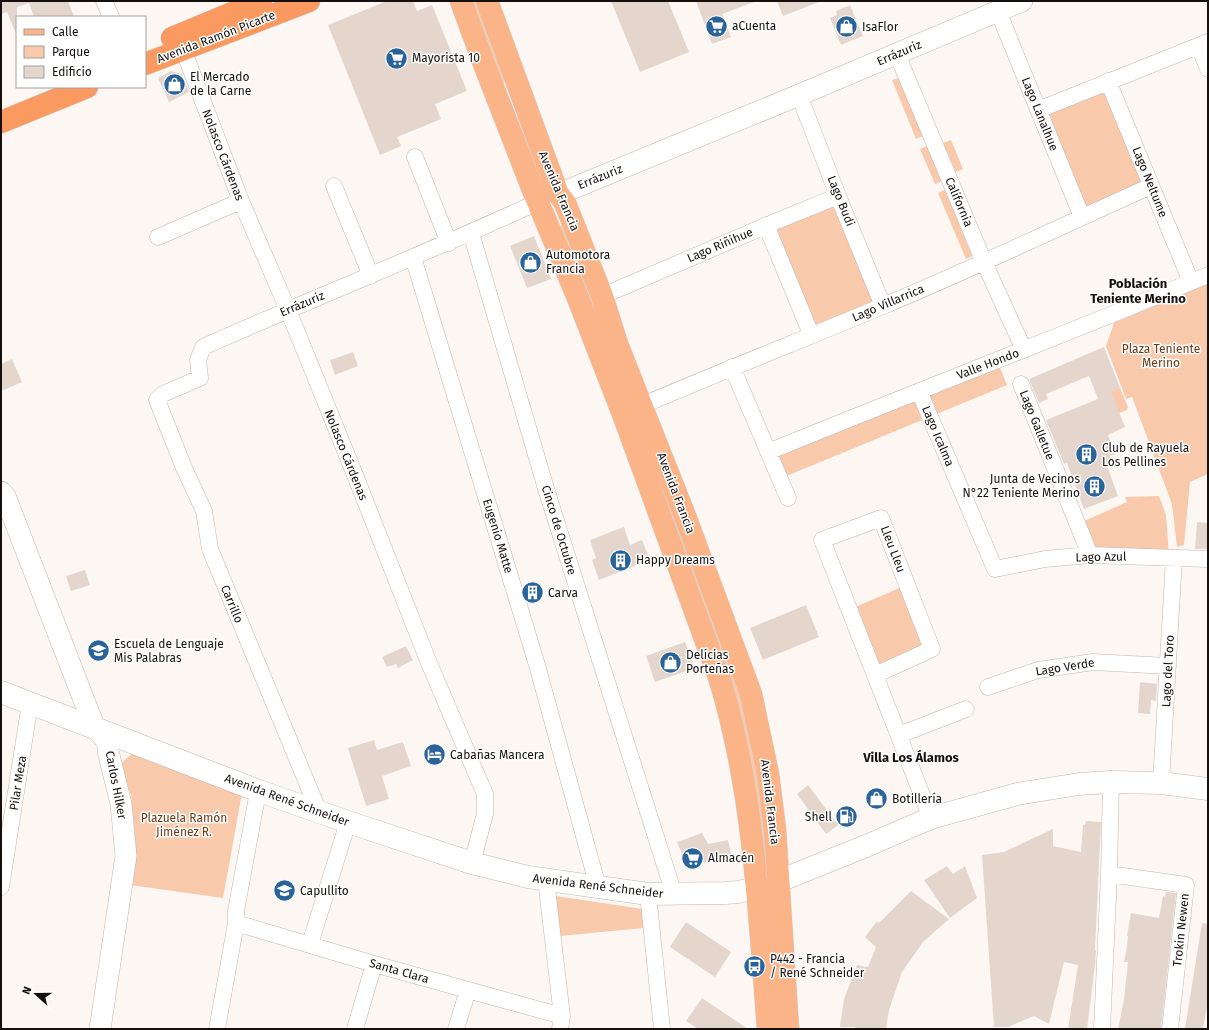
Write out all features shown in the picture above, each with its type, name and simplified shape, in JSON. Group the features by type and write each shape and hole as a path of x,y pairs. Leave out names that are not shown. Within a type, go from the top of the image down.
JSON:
{"highway":[{"name":"Avenida Ramón Picarte","path":"146,49 261,1"},
{"name":"Avenida Ramón Picarte","path":"146,64 309,1"},
{"path":"1,107 48,88"},
{"path":"1,122 85,88"}],"main road":[{"name":"Avenida Francia","path":"461,1 538,202 578,298 632,409 751,694 768,774 775,830 788,1029"},
{"name":"Avenida Francia","path":"487,1 558,194 565,203 602,296 617,344 632,409 727,703 740,763 757,888 768,1029"},
{"path":"494,90 501,87 511,87 520,94"},
{"path":"578,298 604,336 611,342 617,344"},
{"name":"Avenida René Schneider","path":"1,692 94,726 259,791 348,822 472,862 528,877 648,894 725,893 757,888 779,881 866,846 931,818 1017,794 1048,788 1111,782 1161,783 1208,789"}],"street":[{"path":"104,1 112,16"},
{"name":"Errázuriz","path":"163,394 200,378 198,360 202,347 448,243 538,202 799,95 1022,1"},
{"name":"Lago Lanalhue","path":"998,11 1082,218"},
{"path":"1038,110 1203,44 1208,69"},
{"name":"Nolasco Cárdenas","path":"183,49 242,201 353,470 429,663 485,794 486,814 472,862"},
{"name":"California","path":"897,54 984,262 1024,350"},
{"name":"Lago Neltume","path":"1108,82 1191,282"},
{"name":"Lago Budi","path":"799,95 838,196 884,306"},
{"path":"415,157 448,243"},
{"path":"334,186 371,276"},
{"name":"Lago Villarrica","path":"632,409 811,334 884,306 1152,186"},
{"name":"Lago Riñihue","path":"602,296 838,196"},
{"path":"158,238 242,201"},
{"path":"766,226 811,334"},
{"name":"Cinco de Octubre","path":"471,233 547,492 674,894"},
{"name":"Eugenio Matte","path":"413,257 537,665 598,887"},
{"name":"Valle Hondo","path":"768,452 1208,275"},
{"path":"732,367 788,498"},
{"name":"Lago Galletue","path":"1021,384 1090,555"},
{"name":"Lago Icalma","path":"919,391 995,569"},
{"name":"Carrillo","path":"163,394 158,400 184,468 204,511 210,548 319,812"},
{"name":"Carlos Hilker","path":"1,492 6,496 94,726 108,742 108,751 121,804 126,856 100,1029"},
{"name":"Lleu Lleu","path":"875,675 932,649 881,518 822,540 931,818"},
{"name":"Lago Azul","path":"995,569 1045,559 1090,555 1208,559"},
{"name":"Lago del Toro","path":"1161,783 1174,558"},
{"name":"Lago Verde","path":"988,687 1038,670 1093,662 1168,666"},
{"name":"Pilar Meza","path":"2,880 30,703"},
{"path":"899,735 966,709"},
{"path":"1102,1029 1109,874 1111,782"},
{"path":"217,1029 236,923 236,910 259,791"},
{"path":"310,944 348,822"},
{"name":"Trokin Newen","path":"1109,874 1186,885 1170,1029"},
{"path":"546,880 561,1023"},
{"path":"648,894 662,1029"},
{"name":"Santa Clara","path":"236,923 468,990 561,1023"},
{"path":"355,1029 374,964"},
{"path":"456,1029 468,990"}],"green space":[{"path":"469,1 477,1 508,81 500,84"},
{"path":"899,78 923,136 916,139 892,80"},
{"path":"1107,87 1147,183 1088,208 1080,205 1043,113"},
{"path":"951,140 963,169 956,172 943,143"},
{"path":"927,146 942,181 935,184 920,149"},
{"path":"945,190 972,256 966,259 938,193"},
{"path":"836,201 878,303 814,329 772,226"},
{"path":"563,225 591,295 584,298 556,227"},
{"name":"Plaza Teniente Merino","path":"1208,283 1208,474 1190,482 1184,545 1177,547 1172,504 1132,397 1126,399 1106,346 1114,323"},
{"path":"999,365 1007,385 784,477 776,455"},
{"path":"1120,388 1128,407 1127,410 1119,413 1110,392"},
{"path":"642,425 753,729 769,853 762,856"},
{"path":"1159,496 1166,515 1169,554 1093,551 1082,522 1127,502 1125,497"},
{"path":"904,586 925,646 877,669 853,608"},
{"name":"Plazuela Ramón Jiménez R.","path":"134,752 242,793 223,898 130,885 135,839 131,795 118,766"},
{"path":"556,896 642,909 644,928 560,936"}],"building":[{"path":"1,1 68,1 74,16 34,16 29,3 17,7 16,34 7,12 1,14"},
{"name":"Mayorista 10","path":"387,1 413,1 417,11 432,5 467,91 435,104 441,119 397,137 401,146 380,155 328,25"},
{"path":"611,1 668,1 689,52 640,72"},
{"name":"aCuenta","path":"696,1 754,2 722,14 731,37 712,44"},
{"path":"777,1 819,1 819,2 783,16"},
{"name":"IsaFlor","path":"850,5 863,36 841,45 830,18 837,15 836,11"},
{"name":"El Mercado de la Carne","path":"171,71 182,74 189,92 169,102 158,78"},
{"name":"Automotora Francia","path":"534,236 551,279 527,288 510,246"},
{"path":"1104,347 1120,388 1111,392 1125,427 1108,435 1115,454 1110,456 1112,461 1106,463 1118,496 1084,509 1067,463 1064,464 1046,420 1098,399 1089,376 1046,394 1048,399 1039,403 1029,379"},
{"path":"353,352 358,366 335,375 330,360"},
{"path":"12,359 22,382 1,391 1,364"},
{"path":"1197,522 1208,523 1208,549 1195,549"},
{"name":"Happy Dreams","path":"624,527 630,545 642,540 650,560 599,580 592,560 596,558 590,540"},
{"path":"85,570 90,585 71,591 66,576"},
{"name":"Carva","path":"535,584 540,598 529,602 524,588"},
{"path":"806,605 819,637 763,660 750,628"},
{"name":"Delícias Porteñas","path":"685,642 695,668 655,682 646,656"},
{"path":"406,646 413,660 398,668 396,664 387,667 382,657"},
{"path":"1140,682 1157,684 1156,701 1151,700 1150,714 1138,713"},
{"path":"374,740 377,750 403,742 411,766 382,776 389,799 366,806 348,748"},
{"path":"808,785 838,825 826,834 797,794"},
{"path":"1086,821 1101,822 1095,965 1087,1029 1068,1029 1078,965 1064,962 1049,1024 1034,1016 1008,1027 994,1027 982,855 1004,852 1053,829 1053,846 1081,852 1083,825 1085,825"},
{"path":"702,833 708,844 728,840 732,857 687,866 677,842"},
{"path":"947,866 953,874 965,866 977,898 950,918 924,880"},
{"path":"911,891 949,919 923,942 902,972 889,1010 886,1029 855,1029 855,1027 840,1027 844,999 857,965 868,967 876,947 865,937 877,921 879,923"},
{"path":"1166,892 1176,893 1161,1029 1118,1029 1124,999 1128,962 1124,962 1131,913 1159,918 1163,896 1165,897"},
{"path":"686,922 731,952 715,977 670,947"},
{"path":"1202,923 1208,924 1208,1001 1203,1029 1185,1029"},
{"path":"702,998 748,1029 698,1029 686,1021"}],"place":[{"name":"aCuenta","path":"716,26"},
{"name":"IsaFlor","path":"846,27"},
{"name":"Mayorista 10","path":"397,58"},
{"name":"El Mercado de la Carne","path":"174,84"},
{"name":"Automotora Francia","path":"530,262"},
{"name":"Club de Rayuela Los Pellines","path":"1086,455"},
{"name":"Junta de Vecinos N°22 Teniente Merino","path":"1095,486"},
{"name":"Happy Dreams","path":"621,560"},
{"name":"Carva","path":"532,593"},
{"name":"Escuela de Lenguaje Mis Palabras","path":"99,651"},
{"name":"Delícias Porteñas","path":"670,662"},
{"name":"Cabañas Mancera","path":"434,755"},
{"name":"Botillería","path":"876,799"},
{"name":"Shell","path":"847,817"},
{"name":"Almacén","path":"692,858"},
{"name":"Capullito","path":"285,891"},
{"name":"P442 - Francia / René Schneider","path":"755,966"}],"district":[{"name":"Población Teniente Merino","path":"1138,290"},
{"name":"Villa Los Álamos","path":"911,757"}]}
